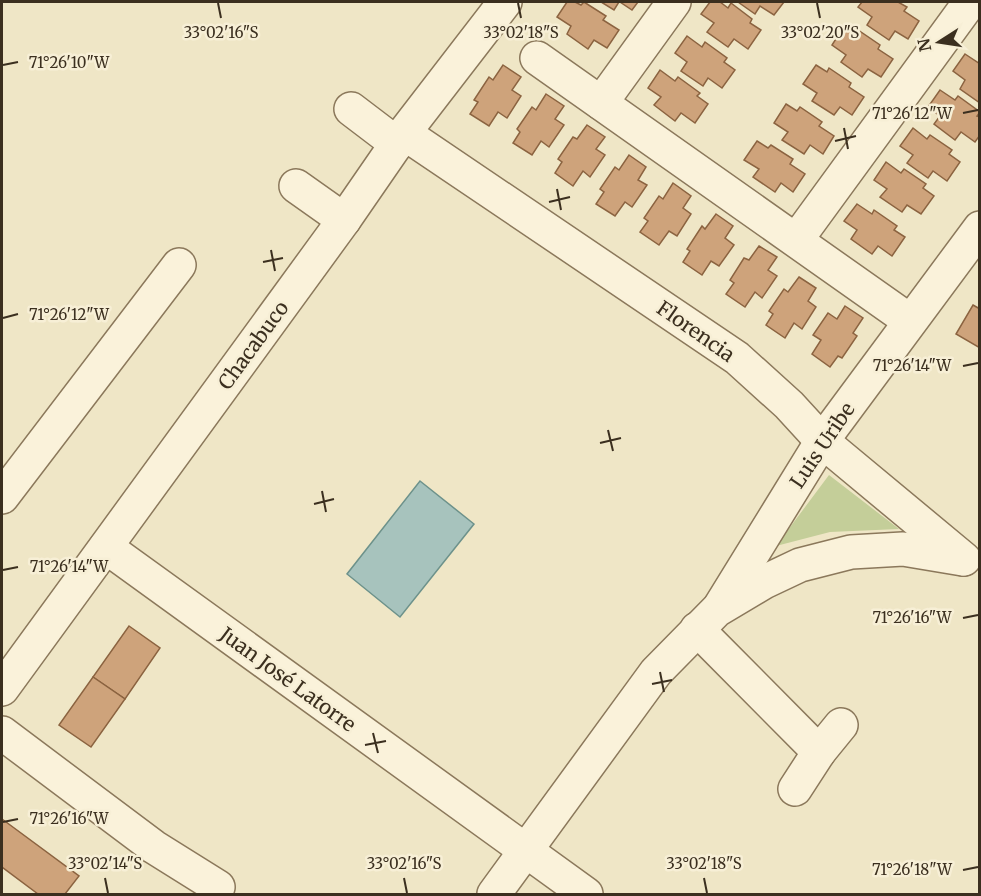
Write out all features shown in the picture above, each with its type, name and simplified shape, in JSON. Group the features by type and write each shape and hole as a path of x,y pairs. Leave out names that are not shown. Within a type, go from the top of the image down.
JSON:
{"street":[{"name":"Chacabuco","path":"2,688 344,220 401,138 505,2"},
{"path":"600,103 674,2"},
{"path":"797,239 970,2"},
{"path":"537,58 797,239 910,321"},
{"name":"Florencia","path":"351,110 401,138 737,358 789,405 822,441 972,562"},
{"path":"296,186 344,220"},
{"name":"Luis Uribe","path":"494,894 656,672 707,619 822,441 980,228"},
{"path":"7,478 179,265"},
{"name":"Juan José Latorre","path":"106,547 586,894"},
{"name":"Luis Uribe","path":"707,619 764,582 800,565 851,552 903,549 972,562"},
{"path":"707,619 819,753"},
{"path":"795,789 841,725"},
{"path":"2,734 154,847 218,887"}],"green space":[{"path":"829,475 899,529 830,532 776,546"}],"water":[{"path":"420,481 474,524 400,617 347,574"}],"building":[{"path":"567,2 581,5 584,2 606,16 603,20 619,30 607,48 594,40 588,49 567,34 571,26 557,17"},
{"path":"601,2 619,2 614,10"},
{"path":"620,2 638,2 632,10"},
{"path":"710,2 720,2 728,8 731,3 752,19 750,23 761,30 748,49 734,39 728,47 707,32 714,23 701,14"},
{"path":"738,2 784,2 774,15 760,6 755,14"},
{"path":"862,2 898,2 907,7 904,11 919,21 908,39 895,31 889,40 867,25 872,17 858,7"},
{"path":"844,26 855,34 858,30 880,45 878,49 893,59 881,77 868,69 862,77 841,62 846,55 832,45"},
{"path":"687,36 702,47 705,42 727,58 724,62 735,70 722,88 708,78 703,86 681,71 687,62 675,53"},
{"path":"965,54 980,64 980,103 960,89 965,80 953,71"},
{"path":"503,65 521,77 512,90 521,96 507,118 498,112 489,126 470,114 478,102 474,100 489,77 493,80"},
{"path":"816,65 827,72 829,68 851,83 849,87 864,97 852,115 840,107 834,115 812,101 817,93 803,84"},
{"path":"660,70 675,81 678,77 700,93 697,96 708,104 695,123 681,113 675,121 654,105 661,97 648,88"},
{"path":"940,90 955,100 958,96 980,112 977,116 980,117 980,135 975,142 961,132 955,140 934,124 940,116 928,107"},
{"path":"546,94 564,106 555,119 564,125 549,147 541,141 532,155 513,143 520,132 517,129 532,107 536,110"},
{"path":"786,104 797,111 800,107 822,122 819,126 834,136 823,154 810,145 804,154 782,140 788,132 774,123"},
{"path":"587,125 605,137 596,149 605,155 590,177 583,171 573,186 555,173 562,162 558,159 573,137 577,139"},
{"path":"913,128 927,139 930,135 952,150 949,154 960,162 947,181 933,171 928,178 907,163 913,155 900,146"},
{"path":"757,141 768,148 771,145 793,159 790,164 805,174 793,192 781,183 775,192 753,177 759,169 744,160"},
{"path":"629,155 646,167 638,180 647,185 632,207 625,202 615,216 596,204 604,192 600,189 615,167 619,170"},
{"path":"886,162 901,173 904,169 926,184 923,188 934,196 921,214 907,205 902,212 880,197 887,189 874,180"},
{"path":"673,183 691,196 683,208 691,214 677,236 669,231 659,245 640,232 648,221 644,218 659,196 663,199"},
{"path":"857,204 872,214 874,210 897,226 894,230 905,237 892,256 878,246 872,254 851,239 857,230 844,221"},
{"path":"716,214 733,226 725,238 734,245 719,266 711,261 702,275 683,262 690,251 687,249 702,226 705,229"},
{"path":"759,246 777,257 768,270 777,276 762,298 755,292 745,307 726,294 734,283 730,280 744,258 749,260"},
{"path":"799,277 816,288 808,301 816,307 802,329 794,323 785,338 766,325 773,314 769,311 784,289 788,292"},
{"path":"973,305 980,309 980,348 956,334"},
{"path":"845,306 863,318 853,333 857,336 842,358 838,356 830,367 812,354 821,340 813,335 828,313 837,319"},
{"path":"129,626 160,648 125,699 93,677"},
{"path":"93,677 125,699 91,747 59,725"},
{"path":"2,819 79,876 65,894 38,894 2,867"}]}
